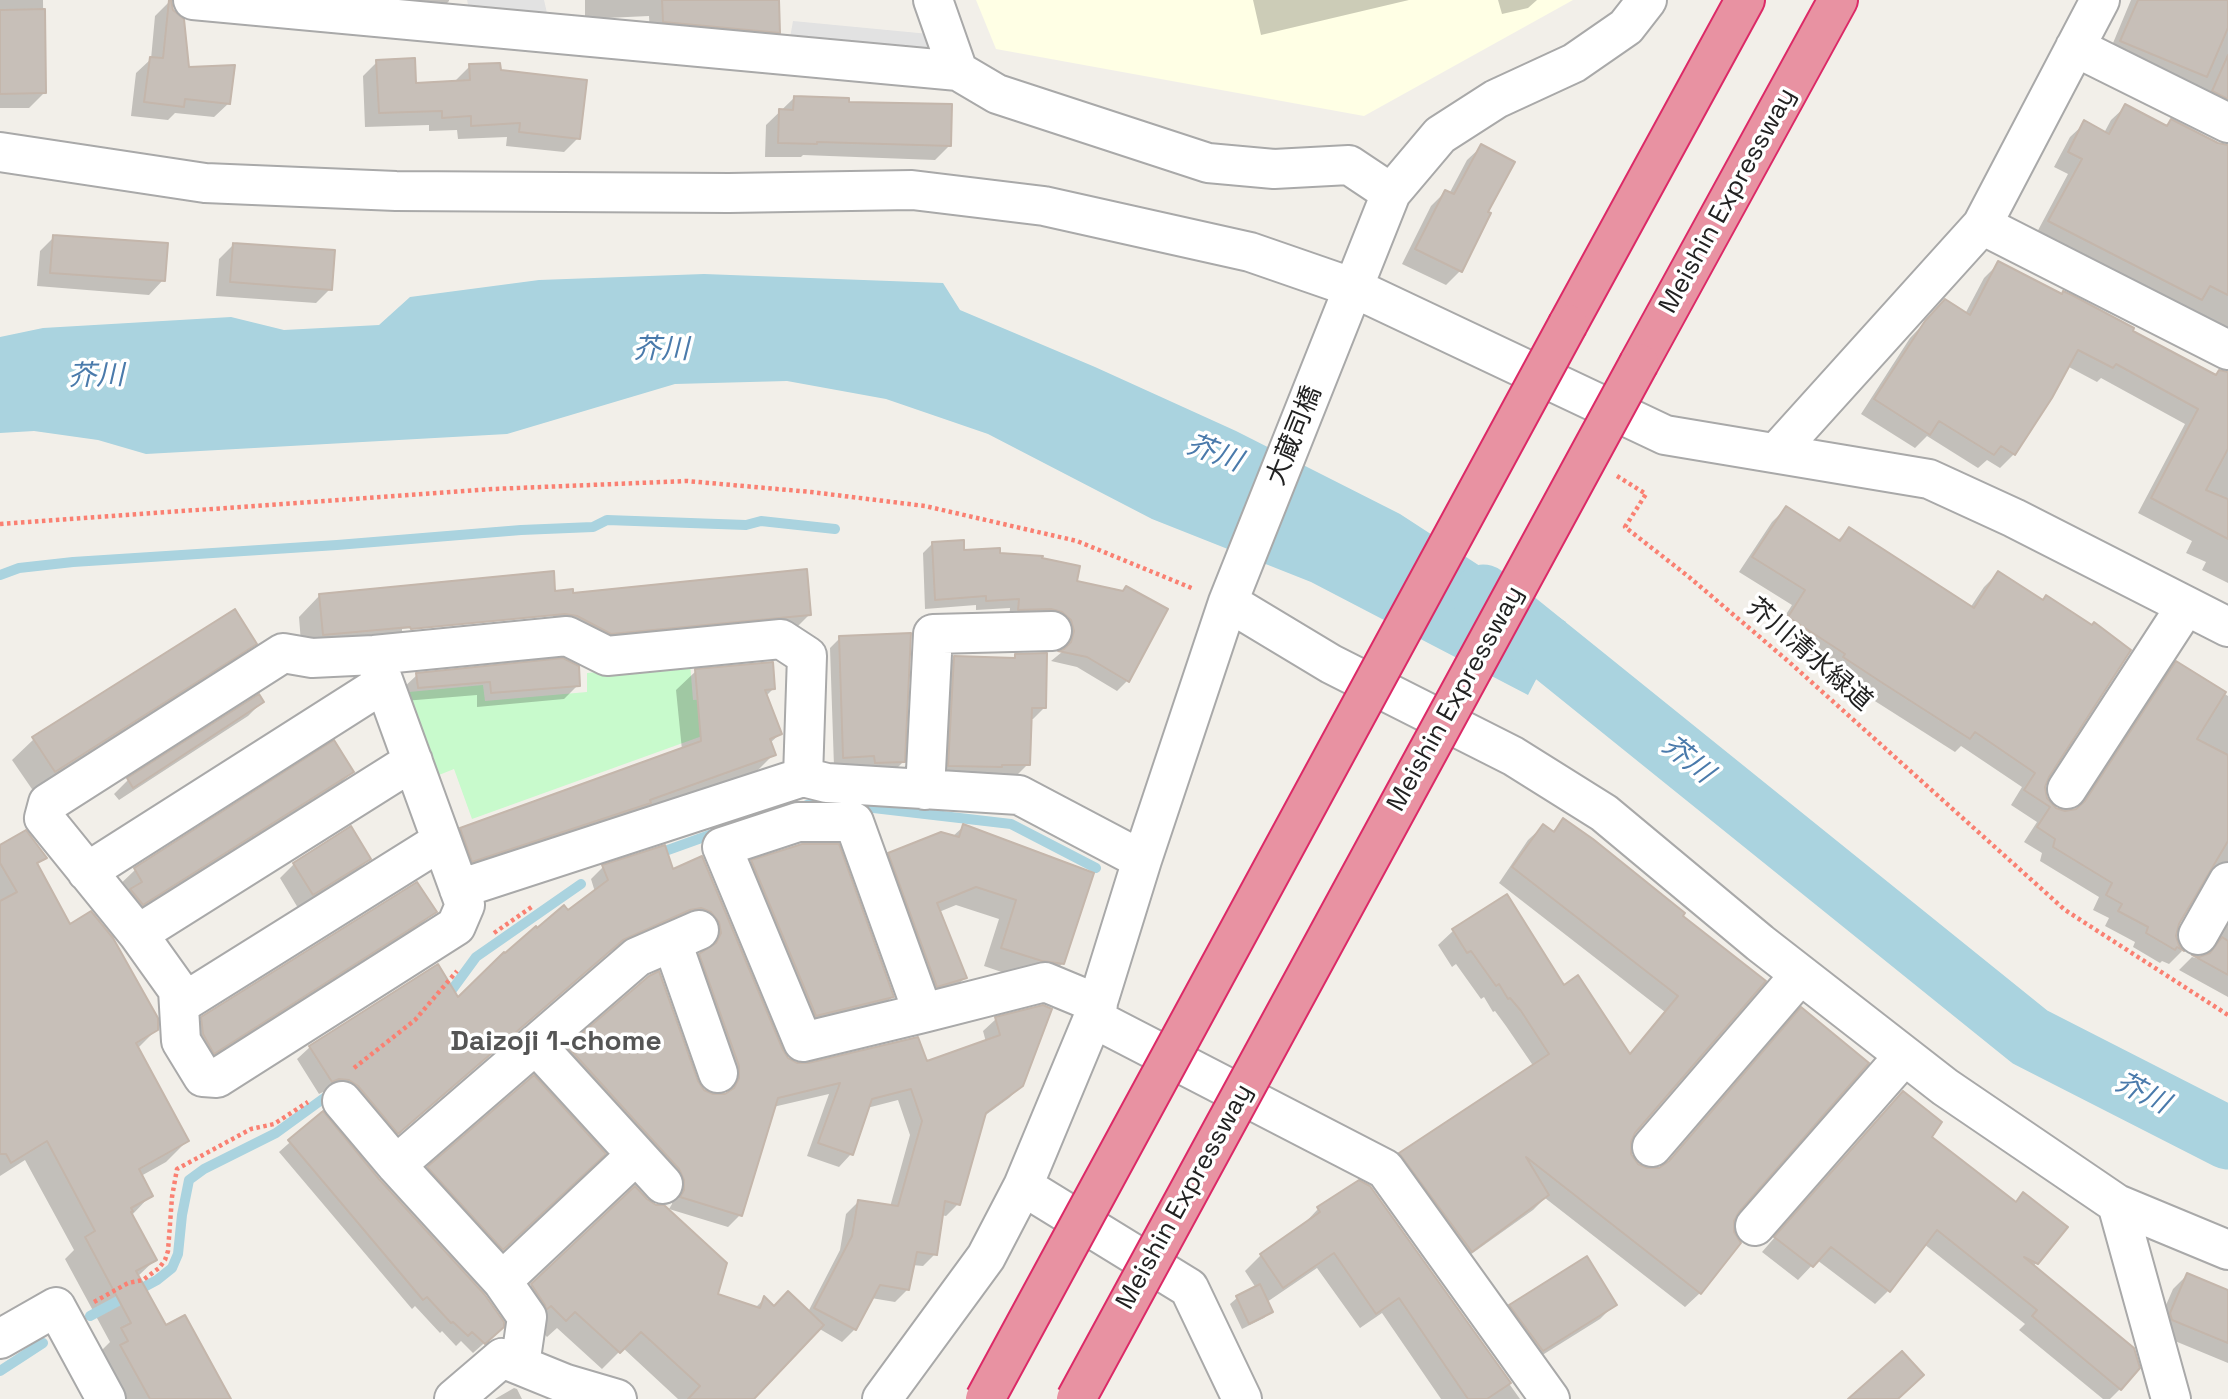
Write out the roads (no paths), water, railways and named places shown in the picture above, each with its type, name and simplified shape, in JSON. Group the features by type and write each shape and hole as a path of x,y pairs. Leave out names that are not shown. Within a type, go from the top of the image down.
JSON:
{"highway":[{"path":"985,1399 1745,0"},
{"name":"Meishin Expressway","path":"1076,1399 1838,0"}],"street":[{"path":"193,0 958,71 997,94 1208,163 1274,169 1349,164 1391,193"},
{"path":"933,0 958,71"},
{"name":"大蔵司橋","path":"882,1399 986,1257 1023,1186 1096,1011 1142,860 1232,593 1391,193 1440,135 1496,99 1574,63 1626,27 1647,0"},
{"path":"1777,453 1982,225 2100,0"},
{"path":"2076,47 2228,122"},
{"path":"0,152 205,183 410,191 729,193 912,190 1044,206 1251,252 1354,288 1665,435 1929,480 2014,518 2228,627"},
{"path":"1982,225 2228,349"},
{"path":"1232,593 1331,664 1513,756 1604,813 1800,975 1944,1087 2117,1204 2228,1250"},
{"path":"2067,789 2186,607"},
{"path":"925,790 933,634 1052,631"},
{"path":"379,669 465,905 456,926 218,1078 203,1077 181,1041 178,990 138,934 44,818 48,803 283,653 379,669 567,636 607,656 780,639 807,656 815,780"},
{"path":"87,872 379,669"},
{"path":"138,934 412,761"},
{"path":"459,889 815,780 1018,795 1142,860"},
{"path":"923,1013 854,821 798,822 722,847 803,1042 923,1013 1045,982 1385,1169 1550,1399"},
{"path":"179,1005 441,841"},
{"path":"2198,935 2228,882"},
{"path":"396,1165 637,957 685,936 718,1073"},
{"path":"1652,1147 1800,975"},
{"path":"536,1045 663,1184"},
{"path":"1755,1226 1904,1056"},
{"path":"335,1090 396,1165 502,1281 527,1317 520,1366"},
{"path":"502,1281 636,1155"},
{"path":"1023,1186 1189,1288 1242,1399"},
{"path":"2117,1204 2171,1399"},
{"path":"0,1339 56,1307 106,1399"},
{"path":"454,1399 502,1358 568,1391 617,1399"}],"water":[{"path":"704,274 943,283 960,310 1236,431 1400,514 1566,622 1528,695 1311,582 1152,519 988,434 886,399 787,381 675,384 507,434 146,454 98,440 34,431 0,433 0,337 43,328 231,317 284,330 379,325 410,297 539,280"}],"waterway":[{"path":"0,575 19,568 73,562 593,527 607,520 746,525 761,521 835,529"},
{"name":"芥川","path":"1483,596 2030,1037 2228,1138"},
{"path":"807,805 822,802 1011,824 1096,868"},
{"path":"654,855 718,832"},
{"path":"446,998 476,957 581,884"},
{"path":"90,1316 157,1280 172,1268 178,1254 189,1180 204,1169 276,1133 360,1072"},
{"path":"0,1371 43,1343"}],"district":[{"name":"Daizoji 1-chome","path":"556,1042"}]}
